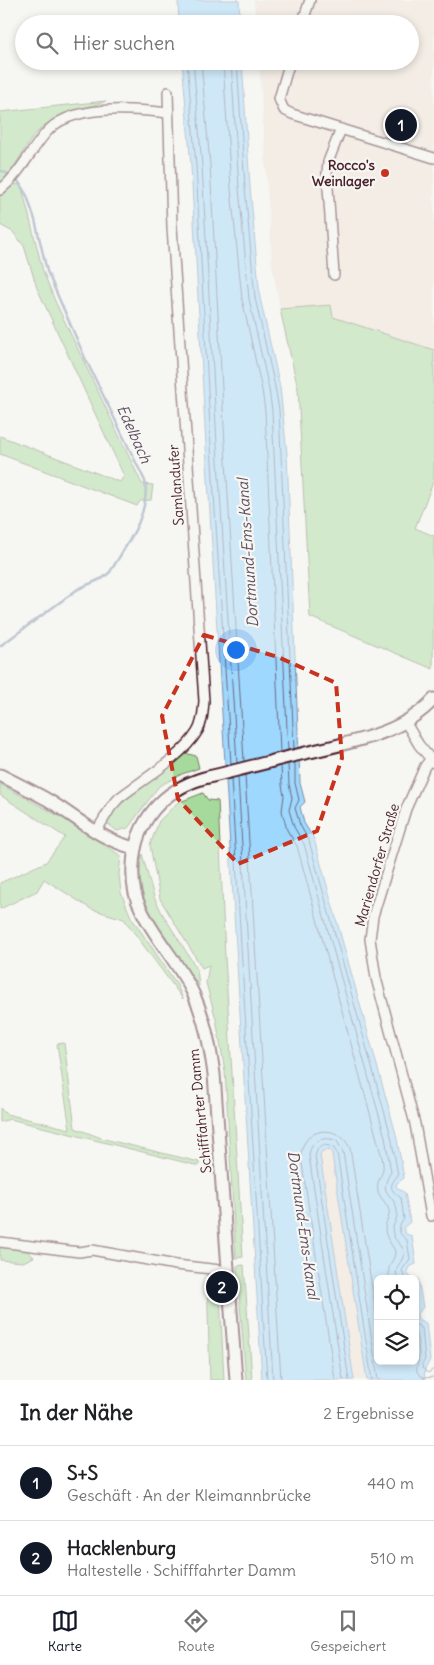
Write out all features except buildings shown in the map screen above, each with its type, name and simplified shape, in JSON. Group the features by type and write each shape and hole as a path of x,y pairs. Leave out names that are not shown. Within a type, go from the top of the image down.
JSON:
{"main road":[{"name":"Schifffahrter Damm","path":"236,1380 214,1074 207,1032 185,978 144,915 136,899 133,875 135,848 146,820 162,800 186,784 376,735 406,723 424,710 434,699"},
{"path":"0,775 48,800 96,832 126,846 135,848"}],"street":[{"path":"305,15 310,0"},
{"path":"287,70 279,99 284,110 434,158"},
{"name":"Samlandufer","path":"96,832 110,807 119,798 183,750 198,731 204,701 172,227 168,92"},
{"path":"0,190 13,180 46,132 68,117 101,110 131,109 168,113"},
{"path":"334,275 327,173 328,162 341,129"},
{"name":"Mariendorfer Straße","path":"406,723 418,746 432,761 424,766 406,809 373,916 370,939 376,978 415,1124 431,1216"},
{"path":"0,1242 79,1252 92,1250 176,1265 229,1271"}],"highlighted area":[{"path":"204,635 278,657 336,683 342,758 317,831 238,864 178,799 162,716"}],"shaded area":[{"path":"254,0 434,0 434,350 333,317 331,305 280,309 272,265 260,70 419,70 419,15 255,15"},
{"path":"330,1150 332,1154 367,1380 354,1380 320,1155 322,1151"}],"green space":[{"path":"106,101 66,113 45,125 32,138 7,177 0,183 0,112"},
{"path":"21,184 43,271 55,301 142,484 153,485 151,500 140,501 137,506 0,454 0,436 120,482 124,476 37,288 24,246 13,232 0,225 0,196 13,185"},
{"path":"331,305 333,317 434,350 434,480 415,528 434,536 433,669 310,617 298,389 280,309"},
{"path":"185,753 196,756 199,768 182,774 159,786 128,828 117,831 107,823 110,813"},
{"path":"0,784 72,823 121,856 119,874 121,893 131,917 176,983 183,999 124,919 91,909 44,879 37,891 0,909 0,883 46,862 65,837 0,795"},
{"path":"203,793 208,800 218,801 225,957 243,1257 236,1258 225,1071 216,1019 206,983 209,965 202,968 160,899 150,845 159,821 177,803"},
{"path":"142,854 154,897 197,969 199,986 166,941 148,908 142,891 140,873"},
{"path":"64,1043 75,1128 104,1139 199,1162 199,1166 10,1119 0,1122 0,1108 6,1114 70,1129 57,1044"},
{"path":"0,1247 27,1251 34,1257 23,1262 0,1260"},
{"path":"244,1265 252,1380 246,1380 237,1266"},
{"path":"207,1275 219,1275 224,1380 210,1380"}],"water":[{"path":"178,0 239,0 240,15 179,15"},
{"name":"Dortmund-Ems-Kanal","path":"183,70 243,70 250,187 260,298 280,387 287,454 300,783 305,802 300,807 304,823 314,839 396,1134 404,1178 396,1184 397,1188 405,1193 410,1222 403,1228 406,1234 412,1236 416,1264 409,1267 407,1272 409,1275 374,1275 374,1365 419,1365 419,1320 426,1323 430,1360 425,1369 424,1380 367,1380 330,1150 322,1151 320,1155 354,1380 262,1380 191,166"},
{"path":"419,1285 423,1307 419,1312"}],"waterway":[{"name":"Edelbach","path":"0,170 12,176"},
{"name":"Edelbach","path":"0,646 78,589 103,578 110,572 136,529 141,517 146,494 145,481 85,358 47,271 35,220 27,196 18,181"}],"place":[{"name":"S+S","path":"401,125"},
{"name":"Rocco's Weinlager","path":"385,173"},
{"name":"Hacklenburg","path":"222,1287"}]}
